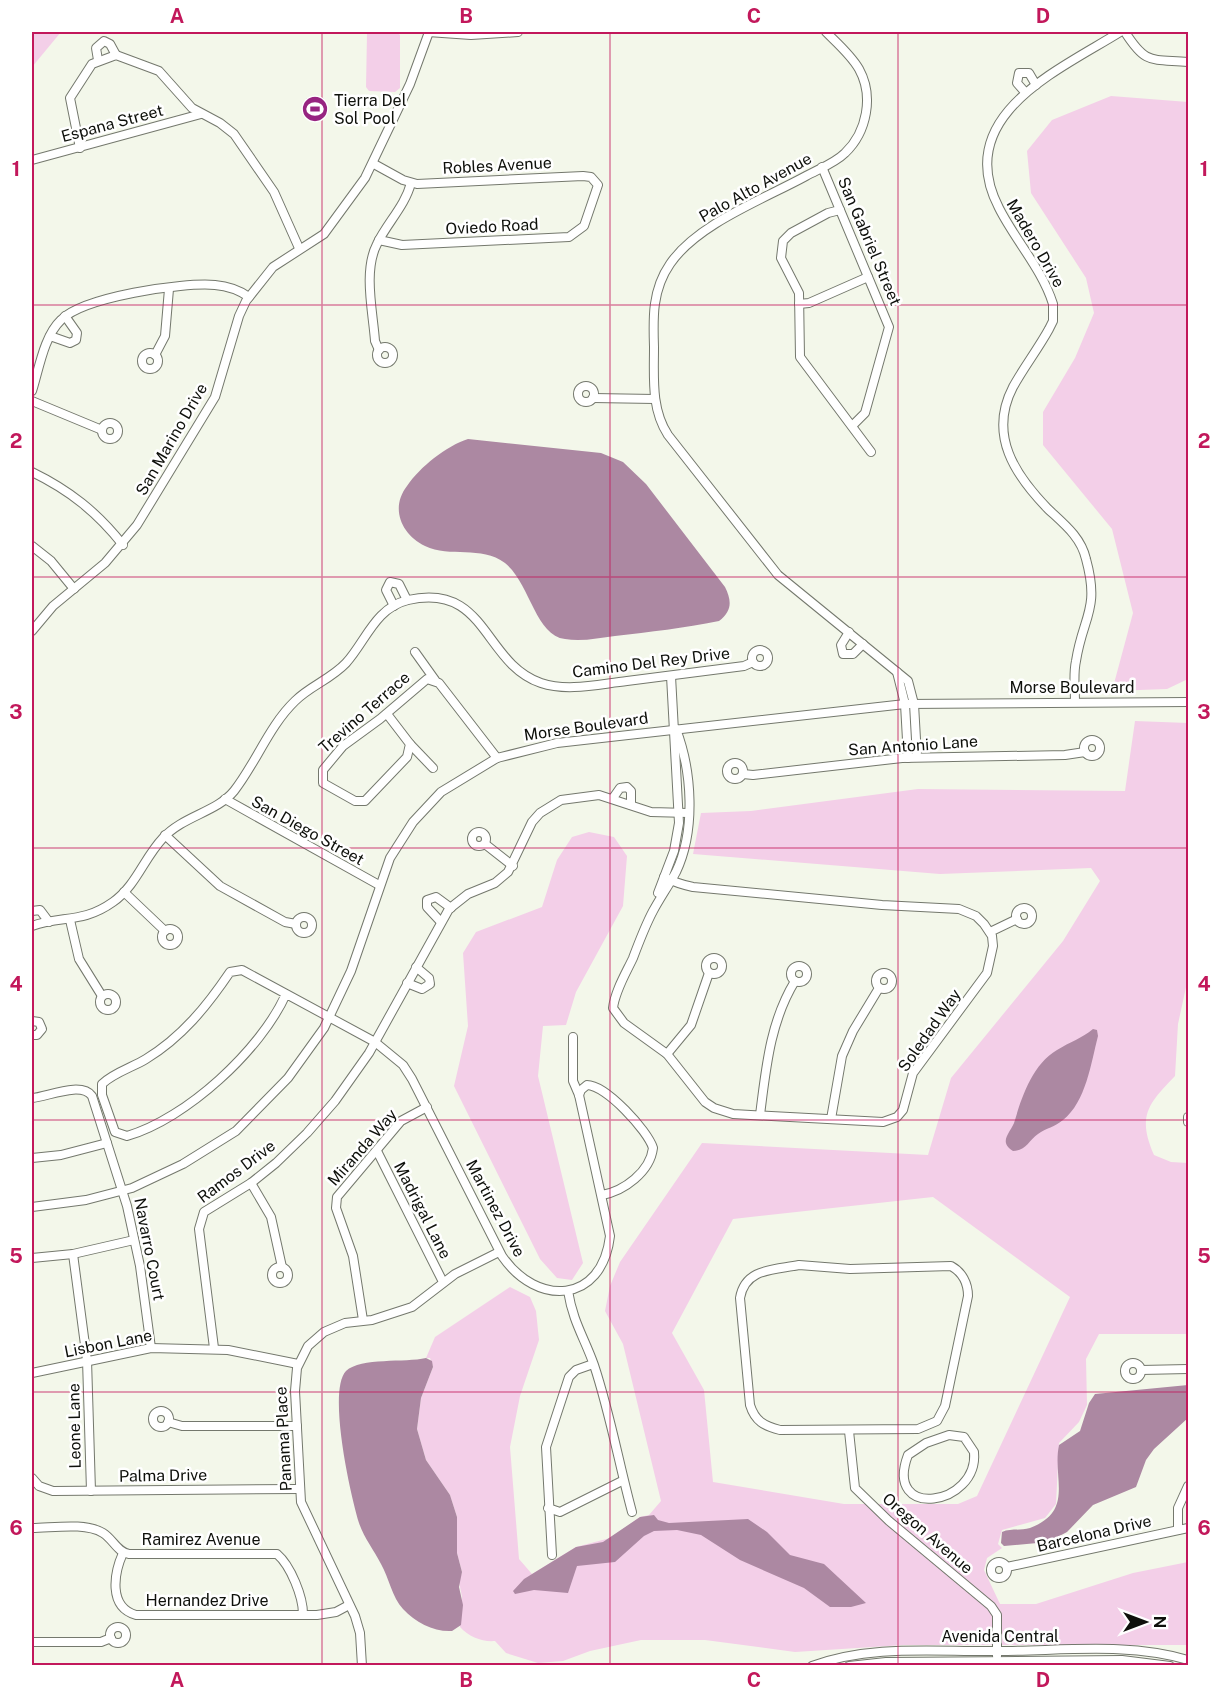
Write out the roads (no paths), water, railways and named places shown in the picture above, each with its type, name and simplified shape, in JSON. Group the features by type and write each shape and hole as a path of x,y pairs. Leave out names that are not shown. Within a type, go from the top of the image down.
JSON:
{"street":[{"path":"428,32 518,32"},
{"name":"San Marino Drive","path":"32,630 42,617 123,545 215,397 239,316 249,297 273,267 300,248 318,239 326,231 374,164 419,64 428,32"},
{"name":"Palo Alto Avenue","path":"826,32 859,70 867,93 867,105 858,138 839,159 701,233 670,263 657,289 653,312 655,399 660,424 769,566 908,681 912,757"},
{"path":"1123,32 1139,53 1146,58 1188,62"},
{"name":"Madero Drive","path":"1075,702 1076,661 1093,599 1086,556 1073,533 1021,480 1011,461 1005,436 1005,411 1013,388 1049,329 1053,313 1050,296 993,197 988,172 990,145 999,121 1025,92 1123,32"},
{"path":"98,60 96,48 104,41 111,44 116,55"},
{"path":"80,148 70,98 76,85 98,60 116,55 159,71 192,108 220,123 234,134 274,192 300,248"},
{"path":"1025,92 1017,83 1019,73 1029,73 1036,85"},
{"name":"Espana Street","path":"32,160 201,114"},
{"name":"Robles Avenue","path":"374,164 411,183 591,177 598,185 591,208"},
{"name":"San Gabriel Street","path":"822,167 835,192 840,210 886,317 889,331 865,413 853,425"},
{"path":"379,350 375,341 371,262 379,240 403,203 411,183"},
{"name":"Oviedo Road","path":"379,240 402,245 569,237 581,230 591,208"},
{"path":"840,210 790,233 783,241 781,258 799,293 800,357 871,452"},
{"path":"799,304 808,303 868,277"},
{"path":"32,391 50,336 65,316 81,307 112,298 169,289 216,285 235,289 249,297"},
{"path":"155,355 165,336 169,289"},
{"path":"50,336 70,343 76,340 77,333 65,316"},
{"path":"593,398 655,399"},
{"path":"32,401 102,430"},
{"path":"32,472 75,496 98,516 123,545"},
{"path":"32,546 51,561 74,588"},
{"path":"394,606 386,590 390,582 399,584 407,600"},
{"name":"Camino Del Rey Drive","path":"32,926 70,920 100,910 124,892 165,835 185,819 225,800 234,792 276,724 295,700 344,665 371,626 394,606 407,600 435,599 460,606 483,625 507,662 523,675 543,684 569,687 671,676 744,666 753,662"},
{"path":"849,632 840,648 843,654 854,654 864,644"},
{"path":"415,652 433,679 484,738 497,758"},
{"name":"Soledad Way","path":"671,676 676,729 683,747 684,848 652,912 613,1008 624,1023 667,1054 705,1102 714,1108 734,1114 884,1122 897,1118 903,1110 913,1073 987,973 993,957 990,932"},
{"name":"Trevino Terrace","path":"410,748 369,799 360,802 326,785 321,775 343,746 387,714 419,683 433,679"},
{"name":"Morse Boulevard","path":"32,1207 86,1200 123,1191 183,1164 236,1131 288,1078 329,1017 351,971 390,858 426,807 441,792 497,758 557,743 910,704 1188,702"},
{"path":"387,714 410,748 433,768"},
{"name":"San Antonio Lane","path":"743,774 753,775 912,757 1065,755 1085,752"},
{"name":"Ramos Drive","path":"613,798 620,788 627,787 631,791 631,805"},
{"name":"Ramos Drive","path":"214,1348 199,1222 209,1208 250,1183 289,1151 326,1112 375,1042 440,921 451,908 468,894 502,878 513,866 532,822 551,806 573,796 599,795 651,812 684,813"},
{"name":"San Diego Street","path":"225,800 379,885"},
{"path":"165,835 220,886 285,922 296,924"},
{"path":"485,844 513,866"},
{"path":"667,879 705,889 859,903 959,909 976,916 990,932 1017,919"},
{"path":"124,892 165,931"},
{"path":"440,921 427,907 427,900 436,897 451,908"},
{"path":"32,910 40,910 49,922"},
{"path":"70,920 79,959 102,996"},
{"path":"407,983 422,989 430,984 429,978 416,967"},
{"name":"Martinez Drive","path":"285,994 249,1047 208,1089 147,1128 127,1136 118,1134 112,1126 102,1095 102,1084 147,1058 179,1035 216,994 230,972 236,969 285,994 329,1017 375,1042 403,1065 427,1107 499,1252 516,1273 531,1284 551,1292 568,1291"},
{"path":"667,1054 691,1025 709,973"},
{"path":"760,1115 771,1040 779,1014 795,981"},
{"path":"831,1119 842,1056 853,1031 879,988"},
{"path":"32,1021 39,1022 42,1029 37,1035 32,1035"},
{"path":"573,1037 573,1081 579,1095 610,1236 606,1257 590,1281 568,1291 575,1325 594,1364 622,1481 632,1512"},
{"path":"579,1095 587,1085 603,1091 630,1116 653,1148 650,1157 633,1181 620,1191 602,1195"},
{"name":"Navarro Court","path":"32,1098 84,1090 92,1096 123,1191 134,1240 151,1348"},
{"name":"Miranda Way","path":"363,1320 351,1246 335,1201 400,1121 427,1107"},
{"path":"32,1158 61,1155 107,1143"},
{"name":"Madrigal Lane","path":"377,1151 443,1282"},
{"path":"250,1183 271,1217 282,1267"},
{"path":"32,1258 73,1254 134,1240"},
{"name":"Panama Place","path":"362,1665 360,1633 307,1516 300,1489 295,1379 298,1364 308,1346 324,1332 345,1323 412,1306 443,1282 499,1252"},
{"name":"Leone Lane","path":"73,1254 87,1360 91,1491"},
{"path":"799,1265 850,1269 951,1266 958,1270 968,1287 968,1296 945,1406 937,1421 927,1427 849,1431 780,1430 768,1427 754,1417 750,1406 740,1298 747,1280 756,1273 799,1265"},
{"name":"Lisbon Lane","path":"32,1373 151,1348 214,1348 298,1364"},
{"path":"552,1555 545,1458 548,1436 571,1374 594,1364"},
{"path":"1141,1370 1188,1370"},
{"path":"168,1422 182,1426 297,1425"},
{"path":"927,1427 932,1441"},
{"name":"Oregon Avenue","path":"849,1431 855,1488 890,1521 991,1606 997,1615 998,1663"},
{"path":"949,1436 964,1437 975,1452 975,1459 966,1482 947,1496 930,1500 922,1499 909,1491 903,1472 908,1455 932,1441 949,1436"},
{"name":"Palma Drive","path":"32,1478 39,1486 53,1491 300,1489"},
{"path":"548,1508 560,1512 622,1481"},
{"path":"1178,1530 1178,1508 1188,1486"},
{"name":"Ramirez Avenue","path":"32,1528 97,1530 109,1537 123,1553 277,1554 302,1602 303,1614"},
{"name":"Barcelona Drive","path":"1006,1568 1188,1528"},
{"name":"Hernandez Drive","path":"123,1553 117,1568 115,1590 121,1604 130,1613 143,1616 327,1613 349,1605"},
{"path":"32,1642 101,1642 111,1638"},
{"name":"Avenida Central","path":"812,1665 840,1657 879,1652 1134,1649 1188,1660"},
{"name":"Avenida Central","path":"849,1665 886,1662 998,1663 1122,1660 1170,1665"}],"place":[{"name":"Tierra Del Sol Pool","path":"315,109"}]}
